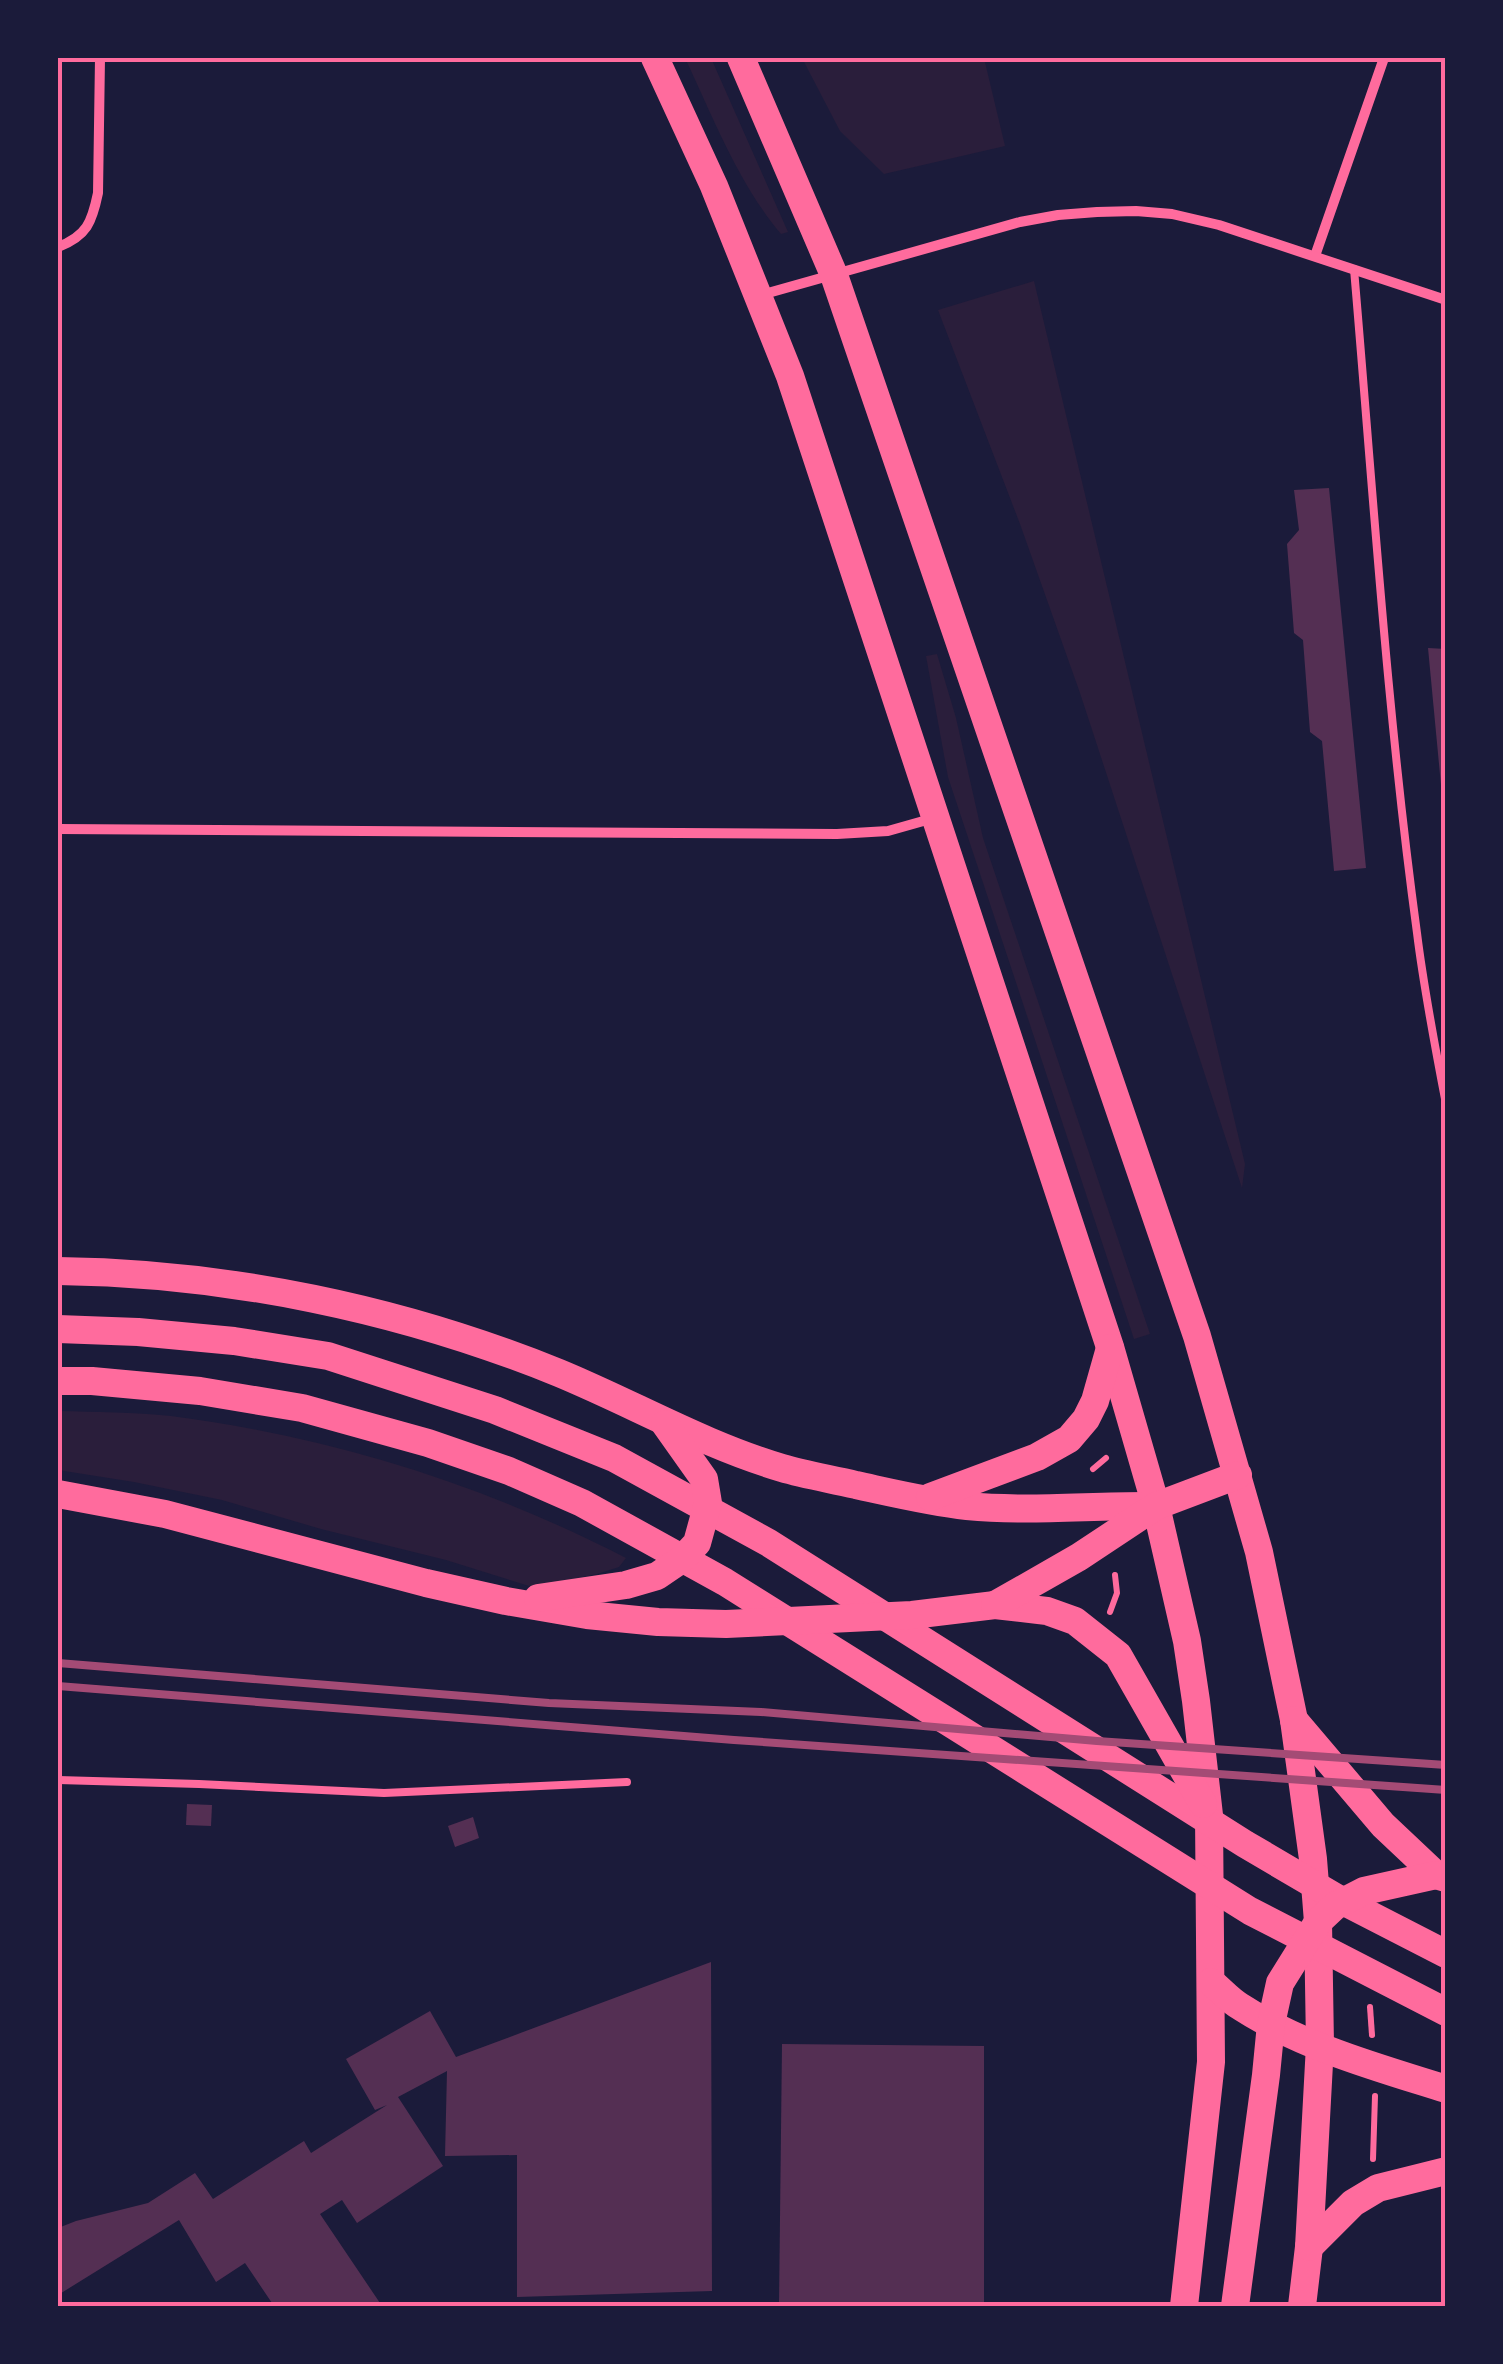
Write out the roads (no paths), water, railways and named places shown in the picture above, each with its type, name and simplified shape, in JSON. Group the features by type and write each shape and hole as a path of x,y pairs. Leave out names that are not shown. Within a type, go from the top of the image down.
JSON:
{"highway":[{"path":"655,58 714,186 790,376 1110,1348 1156,1506 1187,1641 1208,1814 1211,2062 1184,2306"},
{"path":"740,58 834,275 1197,1336 1270,1598 1294,1720 1318,1922 1320,2045 1302,2306"},
{"path":"58,1272 224,1283 355,1308 483,1344 622,1400 735,1452 785,1469 924,1500 970,1506 1156,1506"},
{"path":"58,1329 234,1341 328,1356 495,1410 614,1458 769,1543 1245,1844 1337,1898 1446,1954"},
{"path":"924,1500 1001,1472 1070,1439 1096,1401 1110,1348"},
{"path":"58,1381 200,1391 302,1408 428,1443 508,1471 582,1504 724,1582 1250,1911 1446,2012"},
{"path":"506,1601 583,1593 657,1576 697,1543 708,1503 704,1479 664,1422"},
{"path":"996,1604 1079,1557 1156,1506 1238,1475"},
{"path":"58,1494 165,1514 426,1583 587,1615 726,1624 912,1614 996,1604 1046,1611 1074,1622 1118,1655 1208,1814"},
{"path":"1294,1720 1383,1825 1441,1876"},
{"path":"1235,2306 1270,2024 1280,1983 1318,1922 1335,1906 1364,1891 1441,1876"},
{"path":"1211,1982 1238,2006 1281,2031 1374,2068 1446,2088"},
{"path":"1309,2247 1353,2203 1378,2188 1446,2171"}],"street":[{"path":"58,247 73,241 87,228 94,212 98,192 100,58"},
{"path":"1315,256 1384,58"},
{"path":"759,296 1020,222 1058,215 1136,211 1220,225 1446,300"},
{"path":"58,828 837,834 888,831 934,818"}],"lane":[{"path":"1354,270 1400,790 1417,936 1446,1104"},
{"path":"58,1780 384,1794 627,1782"}],"railway":[{"path":"58,1663 549,1703 761,1712 1446,1765"},
{"path":"58,1686 734,1740 1446,1790"}]}
